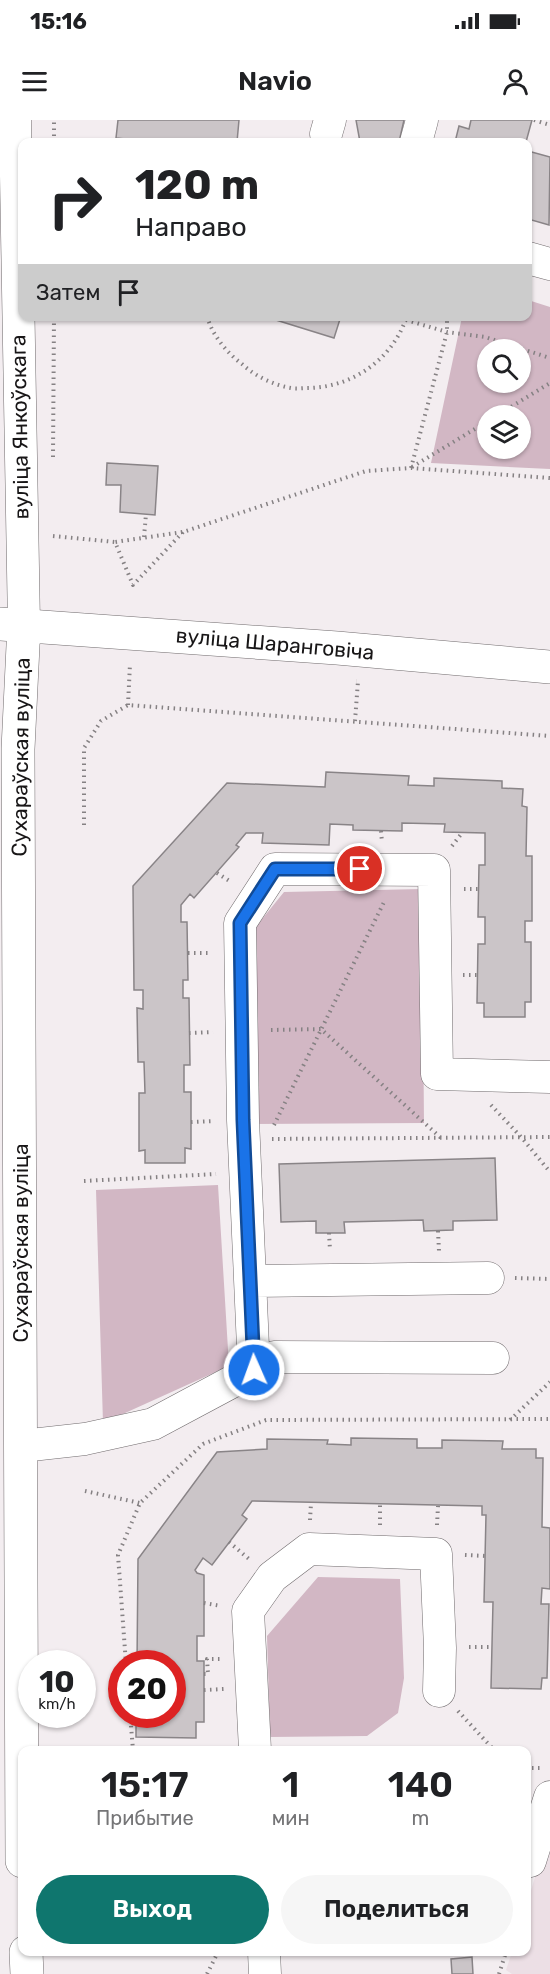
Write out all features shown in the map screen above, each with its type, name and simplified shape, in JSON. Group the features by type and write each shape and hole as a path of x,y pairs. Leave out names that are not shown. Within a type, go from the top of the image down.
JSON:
{"main road":[{"name":"вуліца Шаранговіча","path":"12,625 337,648 550,667"},
{"name":"Сухараўская вуліца","path":"12,625 18,749 10,1153 22,1446 22,1746"},
{"path":"26,1956 27,1974"}],"street":[{"name":"вуліца Янкоўскага","path":"12,625 15,120"},
{"path":"417,138 422,120"},
{"path":"532,259 550,264"},
{"path":"254,1370 252,1281 243,1120 240,923 275,869 434,870 438,1074 550,1077"},
{"path":"252,1281 488,1278"},
{"path":"22,1446 85,1439 153,1424 274,1357 493,1358"},
{"path":"255,1746 248,1611 272,1577 309,1549 436,1554 440,1647 439,1691"},
{"path":"531,1859 550,1797"},
{"path":"0,1854 18,1854"},
{"path":"264,1956 265,1974"}],"path":[{"path":"54,120 54,138"},
{"path":"534,120 550,124"},
{"path":"53,468 54,321"},
{"path":"208,321 228,354 256,376 291,388 327,387 361,374 388,351 404,321"},
{"path":"415,321 447,332 485,336 550,358"},
{"path":"411,468 447,332 447,321"},
{"path":"514,405 550,383"},
{"path":"411,468 477,428"},
{"path":"53,526 53,537 115,542 183,532 366,471 411,468 550,478"},
{"path":"144,537 146,514"},
{"path":"115,542 133,585 183,532"},
{"path":"128,705 130,664"},
{"path":"356,721 358,681"},
{"path":"84,825 84,748 101,721 128,705 550,736"},
{"path":"242,1031 321,1029 441,1138"},
{"path":"460,1074 522,1138 550,1172"},
{"path":"268,1139 550,1137"},
{"path":"510,1420 550,1382"},
{"path":"125,1650 118,1555 140,1503 203,1444 266,1420 550,1419"},
{"path":"85,1491 140,1503"},
{"path":"204,1674 208,1674 207,1659"},
{"path":"439,1691 490,1746"},
{"path":"131,1728 133,1746"},
{"path":"207,1974 216,1956"},
{"path":"499,1974 505,1956"}],"shaded area":[{"path":"532,301 550,307 550,469 431,463 461,321 532,321"},
{"path":"422,889 424,1123 253,1124 254,929 284,892"},
{"path":"218,1185 229,1366 103,1423 96,1190"},
{"path":"318,1577 400,1579 404,1678 398,1713 367,1736 270,1737 267,1636"},
{"path":"550,1827 550,1974 512,1974 506,1970 511,1956 531,1956 531,1891"}],"building":[{"path":"118,120 239,120 237,138 116,138"},
{"path":"356,120 404,120 400,138 359,138"},
{"path":"471,120 532,120 527,138 456,138 459,126 469,129"},
{"path":"532,152 550,157 549,225 532,220"},
{"path":"279,321 339,321 334,338"},
{"path":"107,463 158,466 155,515 120,512 121,485 106,485"},
{"path":"326,772 409,776 408,785 434,786 434,778 502,781 502,788 523,789 522,806 527,807 526,856 532,856 532,921 525,921 525,942 531,942 531,1002 525,1002 525,1017 484,1017 484,1003 477,1003 478,944 485,944 485,917 478,917 479,865 485,865 485,833 444,832 445,824 402,823 402,831 353,830 353,825 330,824 329,845 262,843 263,833 246,833 236,845 239,847 194,898 190,894 181,905 181,922 187,922 188,980 183,980 183,998 189,998 190,1065 184,1065 184,1092 191,1092 191,1149 185,1148 185,1163 145,1163 145,1150 139,1151 139,1093 145,1093 144,1062 138,1062 137,1008 143,1009 143,990 134,990 133,886 227,783 325,787"},
{"path":"495,1158 497,1220 453,1221 453,1230 424,1231 423,1220 344,1222 345,1233 316,1233 316,1221 281,1222 279,1164"},
{"path":"351,1438 417,1439 417,1448 442,1448 442,1440 503,1441 502,1449 536,1449 536,1458 543,1458 542,1527 550,1528 550,1589 542,1588 541,1604 549,1604 547,1678 542,1678 541,1689 491,1688 493,1602 484,1602 486,1515 482,1515 482,1506 252,1501 242,1515 247,1519 212,1565 203,1558 195,1570 204,1575 204,1636 197,1636 197,1661 204,1661 204,1722 196,1722 196,1738 136,1737 136,1728 186,1728 186,1650 137,1650 138,1559 217,1452 267,1449 267,1439 328,1440 327,1444 351,1445"},
{"path":"472,1957 473,1974 452,1974 451,1959"}],"route":[{"path":"254,1370 252,1281 243,1120 240,923 275,869 360,869"}]}
